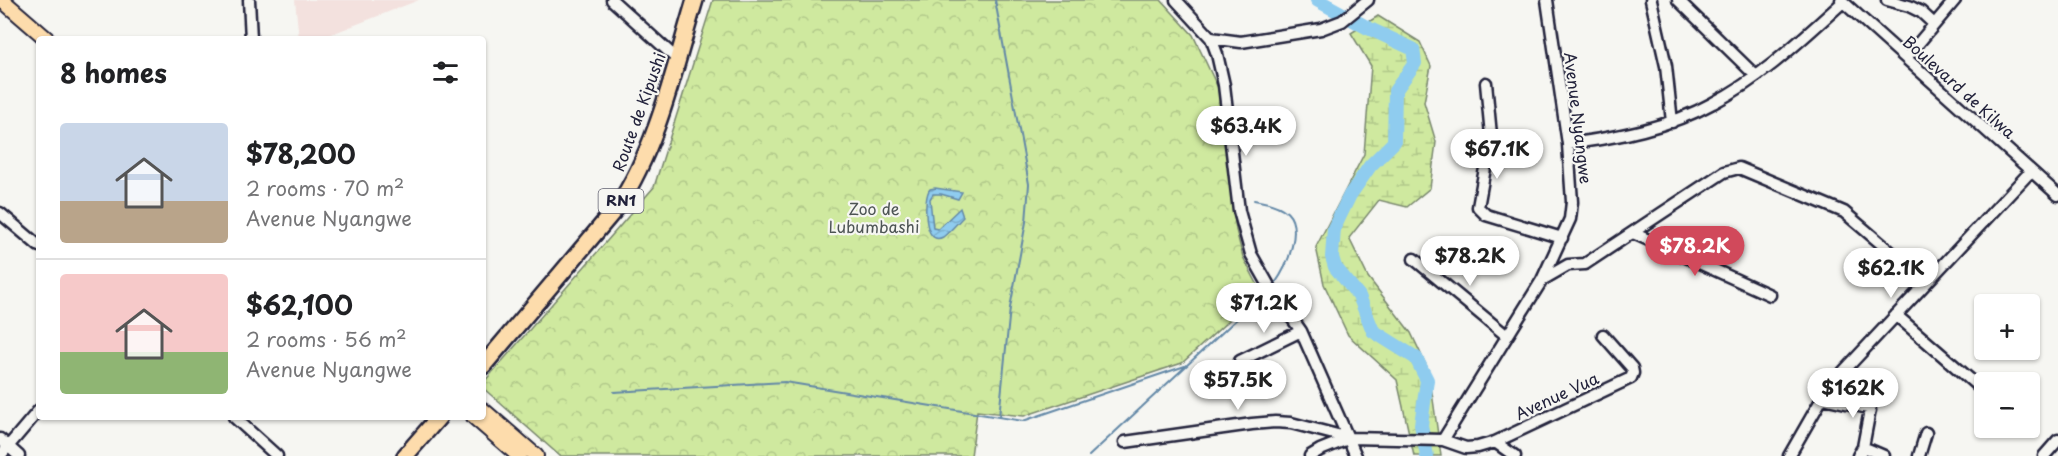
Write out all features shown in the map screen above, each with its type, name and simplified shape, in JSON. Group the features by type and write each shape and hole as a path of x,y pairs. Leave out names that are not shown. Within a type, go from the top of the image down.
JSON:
{"highway":[{"name":"Route de Kipushi","path":"486,362 618,206 639,171 695,0"},
{"path":"405,456 436,420"}],"main road":[{"path":"2,0 44,36"},
{"path":"486,413 536,456"},
{"path":"477,420 519,456"}],"street":[{"path":"249,0 251,36"},
{"path":"612,0 677,60"},
{"path":"1176,0 1212,38 1224,85 1239,212 1251,254 1301,331 1356,456"},
{"path":"1212,38 1233,42 1258,40 1321,29 1342,21 1368,0"},
{"name":"Avenue Nyangwe","path":"1441,440 1542,280 1570,219 1572,202 1568,144 1546,0"},
{"path":"1651,0 1666,66 1671,122"},
{"path":"1678,0 1756,76"},
{"path":"1887,0 1921,12 1934,24"},
{"path":"1906,58 1955,0"},
{"path":"1568,144 1618,137 1671,122 1714,103 1788,52 1842,1"},
{"name":"Boulevard de Kilwa","path":"1842,1 2031,171 2056,189"},
{"path":"1486,83 1491,135 1478,207 1492,217 1562,238"},
{"path":"1542,280 1568,265 1586,264 1724,172 1739,168 1844,213 1926,282"},
{"path":"1789,456 1828,388 2031,171"},
{"path":"0,213 36,243"},
{"path":"1633,233 1770,295"},
{"path":"1414,259 1507,336"},
{"path":"1896,315 1974,383"},
{"path":"1240,362 1301,331"},
{"name":"Avenue Vua","path":"1350,438 1441,440 1466,448 1494,442 1631,378 1632,368 1603,335"},
{"path":"1824,398 1870,410 1861,452 1884,456"},
{"path":"0,456 4,443 36,413"},
{"path":"237,420 277,456"},
{"path":"1125,442 1275,422 1291,423 1350,438"},
{"path":"1918,456 1926,433"},
{"path":"1310,456 1350,438"},
{"path":"2044,456 2058,440"},
{"path":"1494,442 1515,456"},
{"path":"4,443 20,456"}],"shaded area":[{"path":"295,0 419,0 327,36 299,36"}],"green space":[{"name":"Zoo de Lubumbashi","path":"713,0 1161,0 1193,35 1218,88 1236,230 1243,257 1261,291 1182,363 1024,416 977,411 971,456 560,456 486,391 486,380 654,187"},
{"path":"1378,16 1420,42 1431,66 1424,102 1436,142 1430,188 1407,207 1379,200 1349,238 1368,277 1411,333 1429,371 1441,456 1414,456 1397,380 1348,335 1324,284 1316,247 1364,154 1371,66 1351,33"}],"water":[{"path":"930,189 962,192 958,199 933,194 930,199 933,228 938,229 960,208 963,217 946,235 936,238 928,228 926,220 926,201"}],"waterway":[{"path":"995,0 1029,184 1026,222 1010,308 999,417"},
{"path":"1317,0 1413,49 1415,63 1395,91 1394,142 1370,166 1350,195 1334,228 1332,257 1335,267 1359,296 1373,331 1416,358 1427,380 1421,425 1427,456"},
{"path":"1254,200 1281,208 1291,218 1294,226 1289,256 1274,285"},
{"path":"1089,456 1267,291"},
{"path":"614,392 785,382 1023,421 1185,366"}]}
